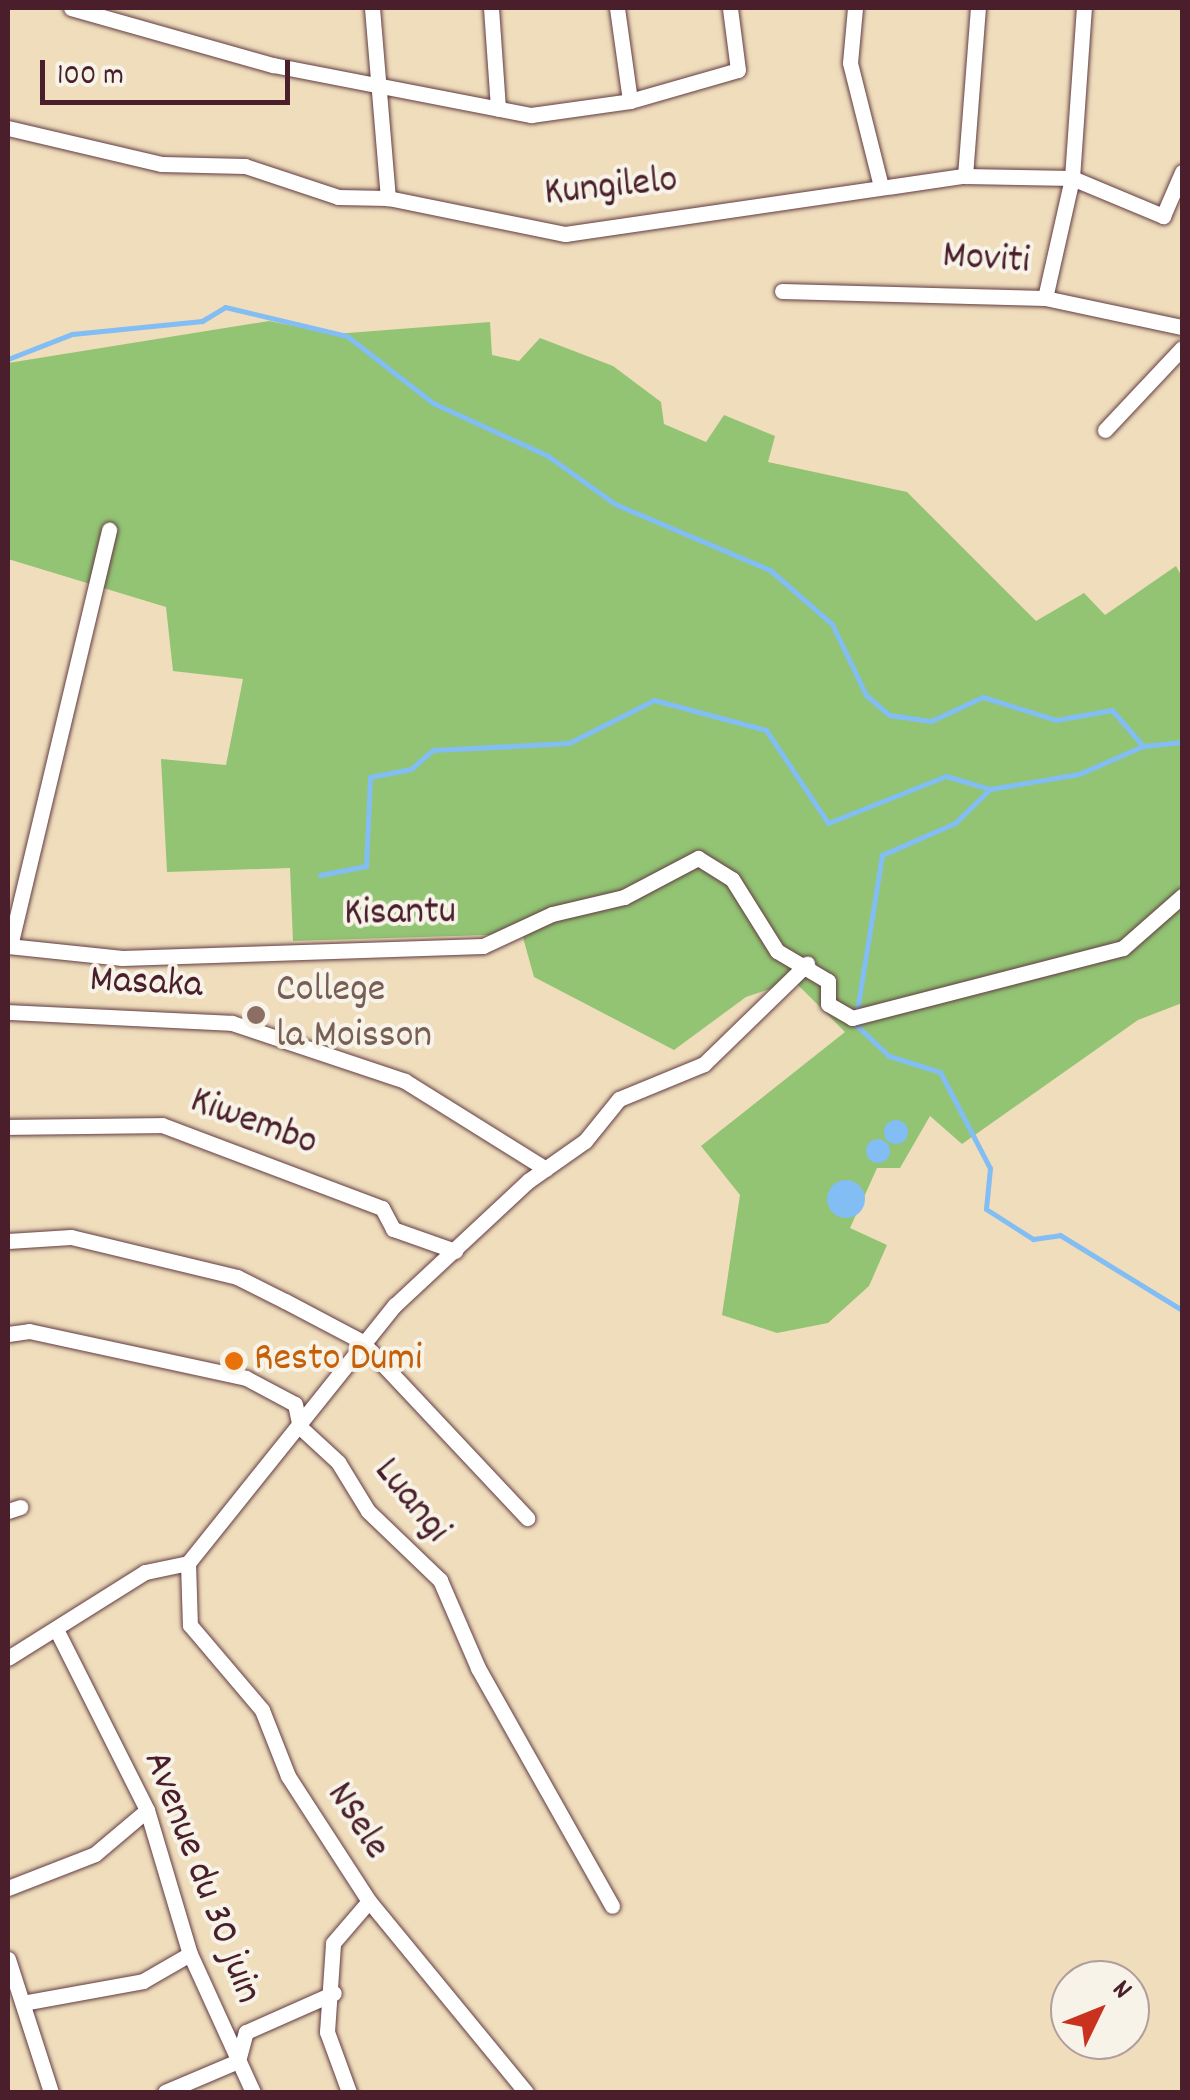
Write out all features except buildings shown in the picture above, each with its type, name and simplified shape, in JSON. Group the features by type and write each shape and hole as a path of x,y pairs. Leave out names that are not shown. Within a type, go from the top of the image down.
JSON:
{"street":[{"path":"71,8 376,86 531,114 630,101 738,68 730,8"},
{"path":"372,8 388,198"},
{"path":"491,8 498,109"},
{"path":"617,8 630,101"},
{"path":"855,8 850,63 880,182"},
{"path":"965,176 978,8"},
{"path":"1045,298 1072,178 1084,8"},
{"name":"Kungilelo","path":"8,128 162,164 245,166 338,197 388,198 565,234 880,182 965,176 1072,178 1163,216 1182,172"},
{"name":"Moviti","path":"782,291 1045,298 1182,326"},
{"path":"1106,430 1182,348"},
{"path":"9,946 10,916 62,754 109,530"},
{"name":"Kisantu","path":"9,946 122,958 483,946 534,920 624,897 698,858 732,879 745,910 777,951 807,964"},
{"path":"8,1658 58,1634 84,1605 145,1572 188,1564 300,1427 360,1342 619,1098 726,1047 807,964 828,981 836,1012 866,1017 1124,948 1182,896"},
{"name":"Masaka","path":"8,1012 232,1023 405,1081 546,1169"},
{"name":"Kiwembo","path":"8,1128 162,1125 382,1208 393,1229 454,1251"},
{"path":"8,1241 71,1237 238,1277 360,1342 527,1518"},
{"name":"Luangi","path":"8,1334 29,1331 246,1378 284,1394 300,1427 418,1567 440,1580 478,1668 612,1906"},
{"name":"NSele","path":"188,1564 190,1625 262,1710 288,1776 369,1901 526,2092"},
{"name":"Avenue du 30 juin","path":"58,1634 147,1810 190,1954 253,2092"},
{"path":"8,1888 96,1854 147,1810"},
{"path":"349,2092 329,2050 334,1935 369,1901"},
{"path":"28,2002 143,1981 190,1954"},
{"path":"8,1959 28,2002 29,2037 51,2092"},
{"path":"165,2092 238,2062 246,2032 334,1993"}],"green space":[{"path":"269,321 335,334 490,322 492,355 519,361 540,338 613,366 661,402 664,424 706,442 724,415 775,436 768,462 907,492 1036,621 1084,593 1105,615 1176,566 1182,577 1182,1003 1138,1020 962,1144 930,1116 900,1168 877,1168 850,1228 887,1245 869,1286 828,1323 777,1333 722,1315 740,1195 701,1146 845,1032 794,981 746,997 674,1050 534,977 522,934 293,941 290,868 167,872 161,759 226,765 243,679 173,671 166,607 8,559 8,363"}],"water":[{"path":"896,1120 905,1123 905,1141 896,1144 887,1141 884,1132 887,1123"},
{"path":"878,1139 887,1142 887,1160 878,1163 869,1160 866,1151 869,1142"},
{"path":"846,1180 859,1186 865,1199 859,1212 846,1218 833,1212 827,1199 833,1186"}],"waterway":[{"path":"8,359 72,334 202,321 225,307 347,336 433,403 548,456 615,504 770,570 832,624 866,695 889,715 931,721 983,697 1056,720 1112,710 1143,746 1182,742"},
{"path":"320,875 366,866 370,777 411,769 433,750 569,743 654,700 766,730 828,823 946,776 990,789 1079,774 1143,746"},
{"path":"990,789 955,823 882,855 855,1024 889,1056 940,1072 990,1168 986,1209 1033,1239 1060,1235 1182,1310"}],"place":[{"name":"College la Moisson","path":"256,1015"},
{"name":"Resto Dumi","path":"234,1361"}]}
